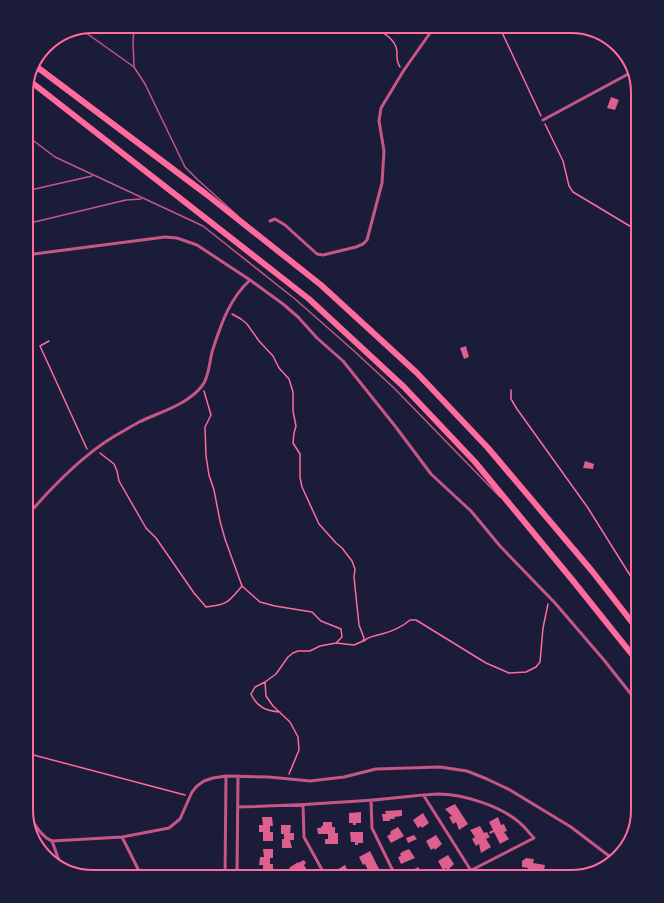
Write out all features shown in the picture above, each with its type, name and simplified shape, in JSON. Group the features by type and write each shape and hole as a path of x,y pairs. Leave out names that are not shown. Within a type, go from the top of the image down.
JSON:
{"highway":[{"path":"38,68 206,194 321,284 417,373 488,448 592,571 631,621"},
{"path":"34,84 309,299 404,387 476,462 631,653"}],"street":[{"path":"270,221 275,219 285,224 314,252 323,255 356,247 363,244 367,240 382,183 384,151 379,113 404,70 431,33"},
{"path":"543,120 628,74"},
{"path":"33,254 165,237 177,238 197,245 250,280 282,304 343,361 431,474 471,511 500,546 550,598 604,660 631,694"},
{"path":"33,509 50,490 96,449 112,438 183,402 193,395 206,378 213,348 232,301 241,288 250,280"},
{"path":"35,825 46,839 52,841 122,838 169,828 180,819 190,796 197,786 204,781 226,776 287,778 310,781 344,777 376,769 440,767 467,771 510,790 571,827 609,857"},
{"path":"225,870 226,776"},
{"path":"237,870 238,776"},
{"path":"238,807 371,801 439,794 463,797 481,802 508,814 520,823 534,838 471,870 424,796"},
{"path":"371,801 372,828 393,870"},
{"path":"304,805 304,838 322,870"},
{"path":"122,838 138,870"},
{"path":"52,841 58,858"}],"lane":[{"path":"133,33 132,42 134,67"},
{"path":"87,34 134,67 145,84 185,167 275,248"},
{"path":"33,140 55,157 202,226 295,298 394,388 533,532"},
{"path":"33,189 93,175"},
{"path":"33,222 126,200 143,199"}],"path":[{"path":"382,33 392,40 396,45 397,60 399,66 404,70"},
{"path":"502,33 563,161 569,186 572,192 631,228"},
{"path":"227,312 241,319 247,324 259,341 273,356 279,368 289,379 293,392 293,411 296,426 293,442 300,454 300,477 302,487 319,524 352,561 359,625 364,638 363,642"},
{"path":"49,341 40,346 90,454"},
{"path":"202,385 211,415 205,427 206,456 209,475 214,490 225,539 242,586 260,602 312,612 321,620 341,629 342,637 336,643"},
{"path":"511,390 511,399 516,409 588,508 631,578"},
{"path":"96,449 114,464 119,481 146,528 156,538 194,593 206,607 222,606 233,597 242,586"},
{"path":"280,712 269,711 259,706 254,701 251,694 255,687 276,674 288,657 293,653 298,651 310,651 320,646 336,643 354,645 363,642 368,638 394,630 410,620 416,620 486,663 510,673 526,672 536,667 540,662 543,628 550,598"},
{"path":"265,682 266,696 273,706 290,722 298,737 299,750 287,778"},
{"path":"33,755 190,796"}],"building":[{"path":"611,97 619,100 615,110 607,108"},
{"path":"466,346 469,357 464,359 460,348"},
{"path":"585,461 594,464 593,469 583,468"},
{"path":"455,804 468,824 459,830 456,822 453,824 449,817 452,816 445,809"},
{"path":"402,810 402,816 394,817 395,819 390,819 390,821 383,821 382,814 386,814 385,811"},
{"path":"361,812 361,823 356,823 356,825 353,825 353,823 349,823 349,813"},
{"path":"423,813 429,823 422,828 421,826 418,828 413,820"},
{"path":"262,817 272,817 273,826 270,826 270,832 273,832 273,841 263,841 263,832 259,832 259,825 263,825"},
{"path":"498,817 501,825 504,824 507,831 504,832 509,839 500,844 494,832 490,834 489,832 493,830 489,822"},
{"path":"323,822 332,822 332,827 335,827 335,833 338,833 338,844 325,844 325,839 328,839 328,834 318,834 317,828 321,828 321,826 323,826"},
{"path":"281,825 291,825 290,833 294,833 294,840 290,840 292,848 282,848 282,839 284,839 284,834 281,834"},
{"path":"480,826 484,833 487,832 490,837 486,839 491,847 481,853 479,844 476,846 472,839 475,837 470,830"},
{"path":"398,827 404,836 391,843 387,836 391,834 391,831"},
{"path":"350,832 363,832 363,843 358,843 358,845 355,845 355,842 351,842"},
{"path":"414,835 417,839 408,843 406,838"},
{"path":"436,835 442,844 435,850 434,848 431,850 426,841"},
{"path":"263,849 273,849 273,858 270,858 270,864 273,864 273,870 263,870 263,865 259,865 260,857 264,857"},
{"path":"409,849 415,858 401,864 398,857 401,856 400,854 402,852"},
{"path":"370,851 380,870 368,870 365,864 363,865 359,857"},
{"path":"448,855 454,864 448,870 446,868 443,870 438,861"},
{"path":"526,858 534,859 533,863 545,865 544,870 528,870 528,868 522,867 522,861"},
{"path":"304,860 306,863 304,865 307,870 290,870 289,868"},
{"path":"345,865 348,870 337,870"},
{"path":"418,867 420,870 413,870"}]}
